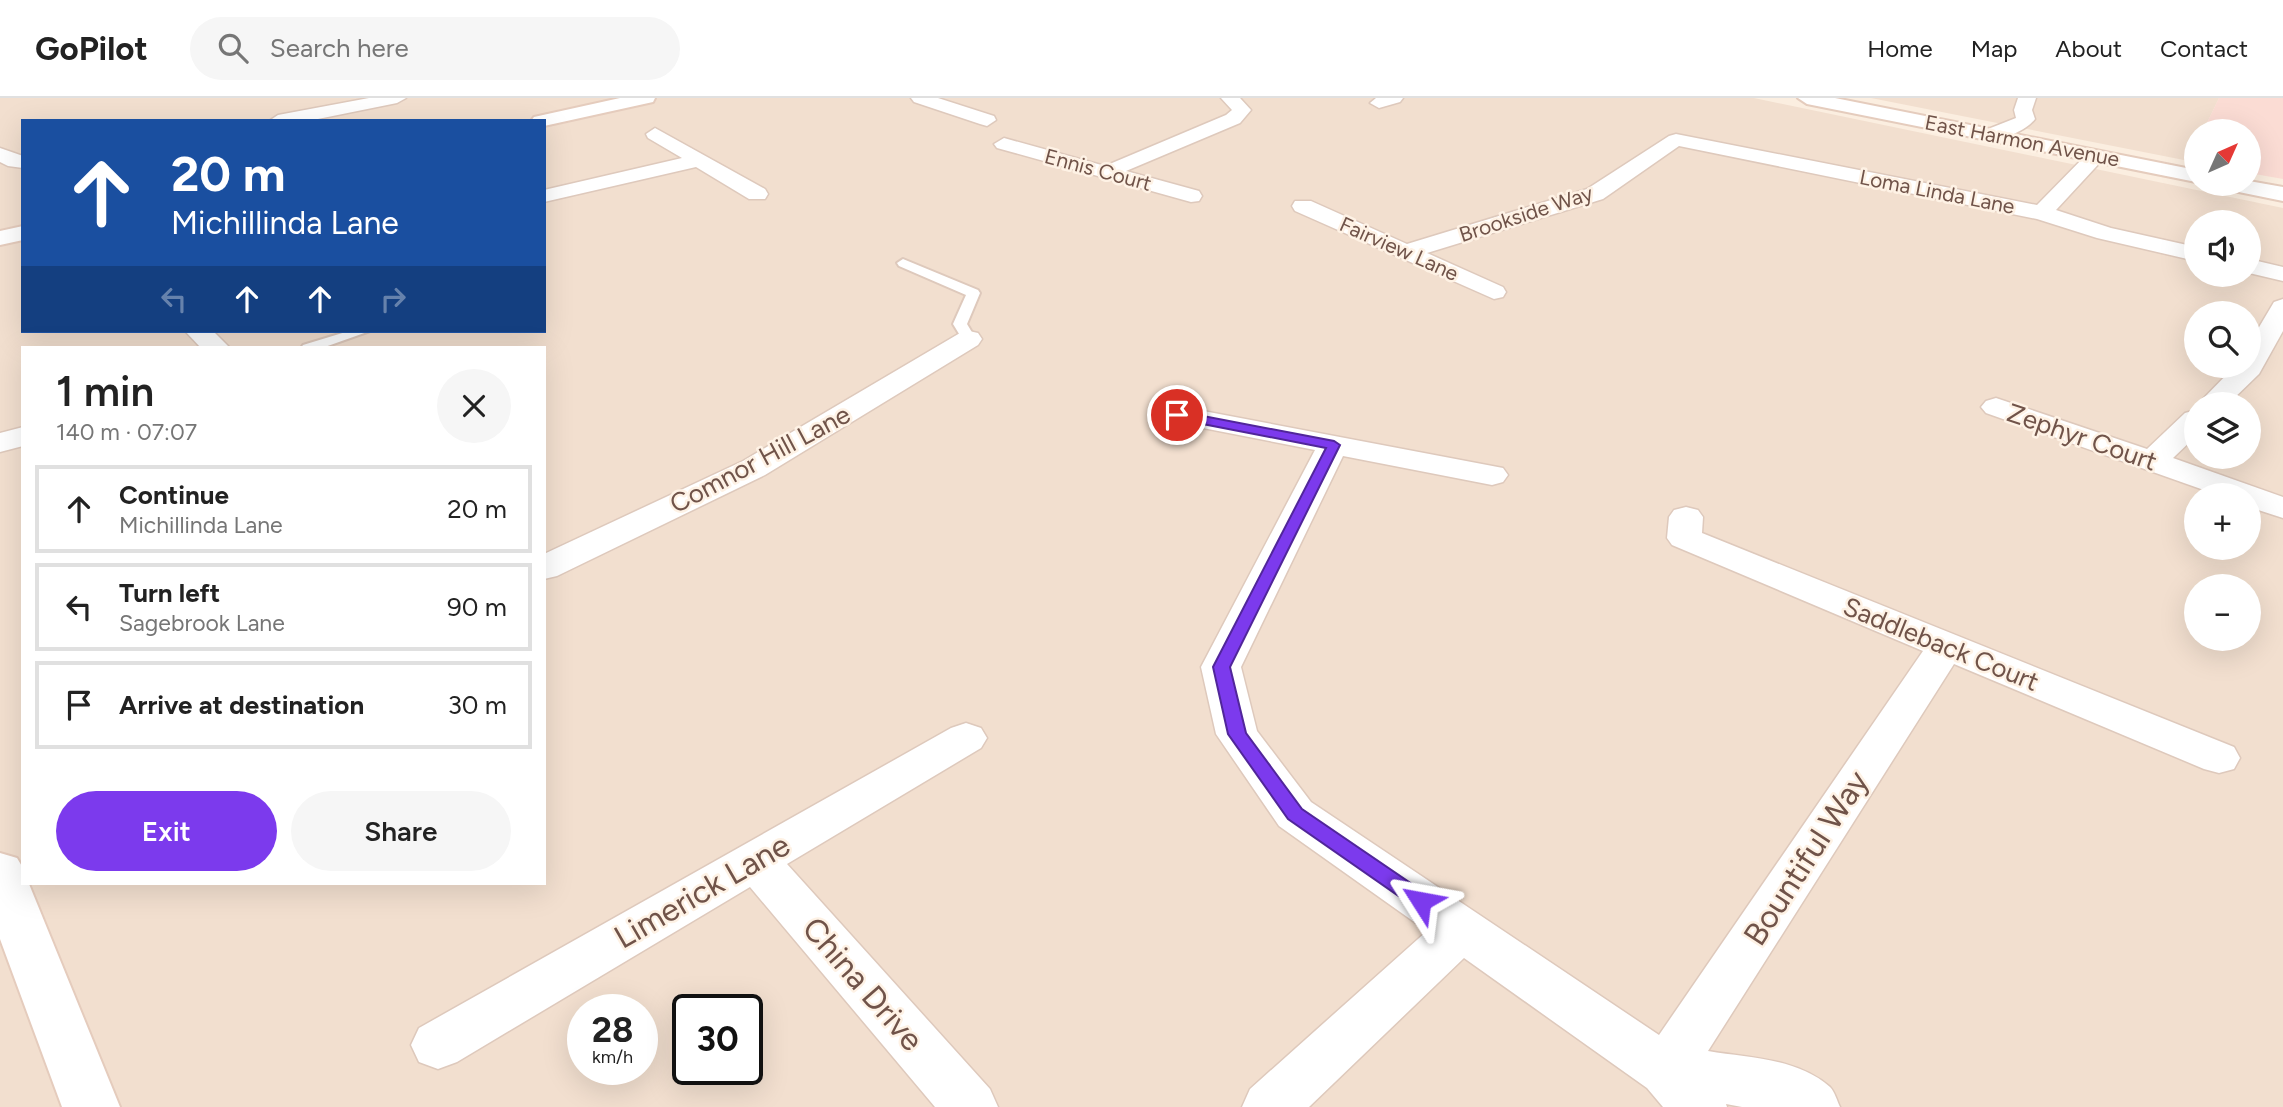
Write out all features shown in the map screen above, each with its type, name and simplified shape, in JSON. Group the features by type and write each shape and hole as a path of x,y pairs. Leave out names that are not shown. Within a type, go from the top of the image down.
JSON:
{"main road":[{"path":"546,120 646,98"},
{"name":"East Harmon Avenue","path":"1807,98 2184,174"},
{"path":"2261,190 2283,194"},
{"path":"0,238 21,233"},
{"path":"0,872 91,1107"}],"street":[{"path":"285,119 346,102 397,98"},
{"path":"1107,172 1233,119 1242,110 1230,98"},
{"path":"928,99 987,120"},
{"path":"1990,135 2020,124 2026,119 2025,104"},
{"path":"655,134 757,194"},
{"name":"Loma Linda Lane","path":"1676,140 2042,213 2105,233 2184,251"},
{"name":"Brookside Way","path":"1406,252 1595,194 1676,140"},
{"name":"Ennis Court","path":"1004,144 1191,196"},
{"path":"0,154 15,162 21,162"},
{"path":"2042,213 2096,156"},
{"path":"546,196 700,160"},
{"name":"Fairview Lane","path":"1303,206 1494,292"},
{"path":"2261,269 2283,274"},
{"path":"2224,392 2249,368 2283,307"},
{"path":"200,333 214,346"},
{"name":"Comnor Hill Lane","path":"546,567 754,468 969,339"},
{"name":"Zephyr Court","path":"1996,407 2213,483"},
{"path":"1177,415 1492,475"},
{"path":"2152,462 2184,431"},
{"path":"0,443 21,437"},
{"path":"1334,445 1221,667 1237,734 1295,814 1462,929 1683,1088 1782,1088 1812,1107"},
{"name":"Zephyr Court","path":"2261,500 2283,508"},
{"name":"Saddleback Court","path":"1686,517 1684,538 2219,758"},
{"name":"Bountiful Way","path":"1683,1088 1946,646"},
{"name":"Limerick Lane","path":"439,1045 966,737"},
{"name":"China Drive","path":"755,860 970,1107"},
{"path":"1270,1107 1462,929"}],"lane":[{"path":"903,263 973,293 960,324 969,339"},
{"path":"314,346 357,333"}],"shaded area":[{"path":"0,98 1754,98 2184,187 2184,196 2225,196 2283,208 2283,1107 0,1107"},
{"path":"1871,98 2219,98 2209,119 2184,119 2184,160"},
{"path":"2219,98 2283,98 2283,179 2261,175 2261,119 2209,119"}],"route":[{"path":"1177,415 1334,445 1221,667 1237,734 1295,814 1421,901"}]}
